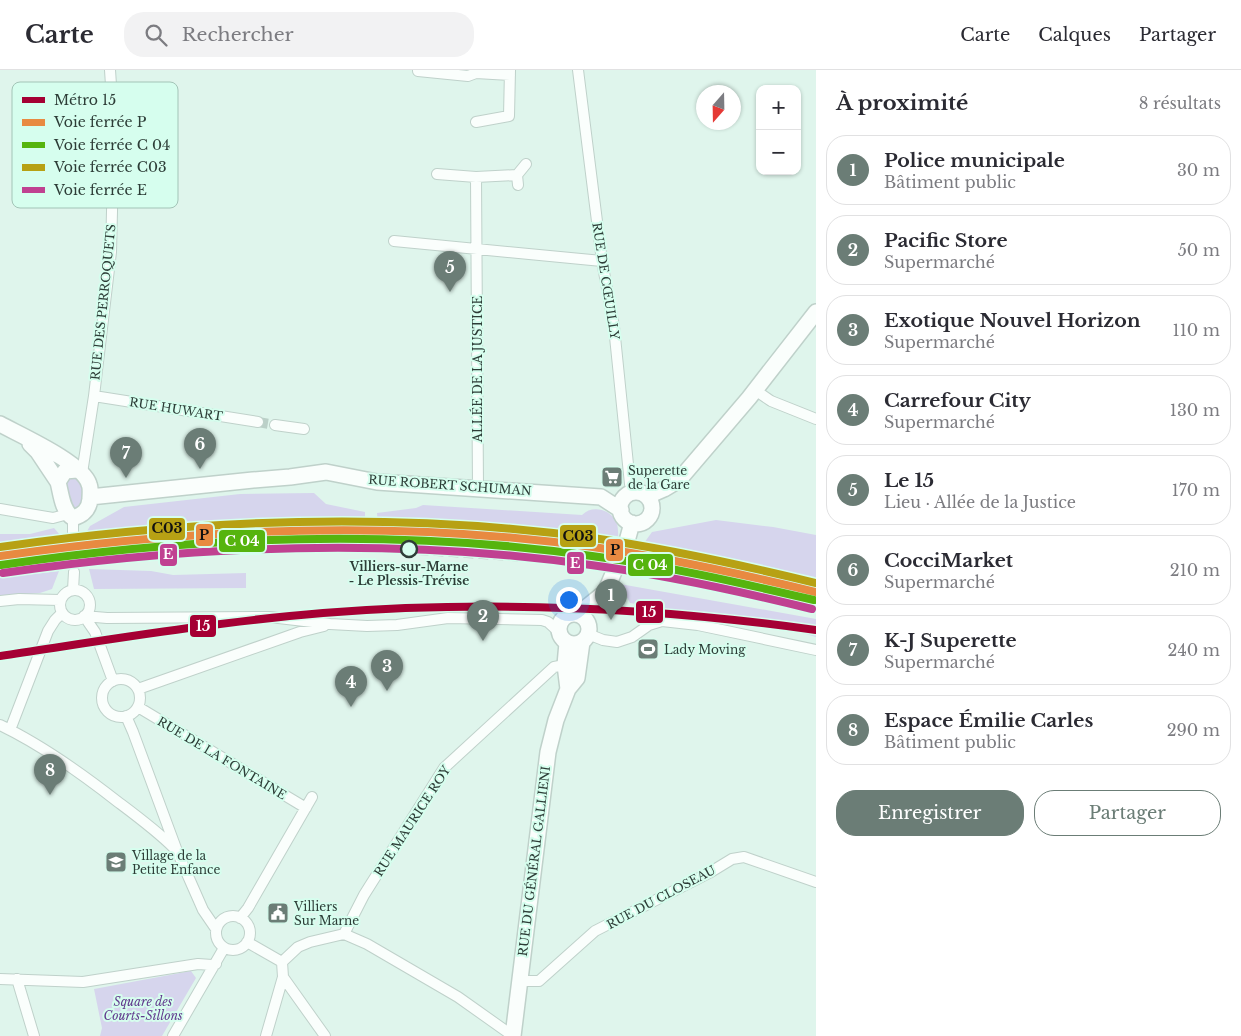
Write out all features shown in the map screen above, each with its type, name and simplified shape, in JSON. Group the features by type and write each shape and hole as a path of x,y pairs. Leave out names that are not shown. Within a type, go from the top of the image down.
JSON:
{"main road":[{"path":"651,512 658,509 679,480 755,390 816,312"},
{"path":"0,424 65,459 79,472 89,484 90,497 88,508 82,514 71,516 64,504 58,482 38,452 24,437"},
{"path":"58,482 65,471 79,472"},
{"name":"RUE ROBERT SCHUMAN","path":"90,497 253,480 290,478 326,472 378,482 632,499"},
{"path":"632,499 651,503 651,512 648,519 644,522 632,523 623,516 632,499 679,480"},
{"path":"577,631 604,593 627,541 632,523"},
{"name":"RUE DU GÉNÉRAL GALLIENI","path":"568,688 565,665 577,631"},
{"name":"RUE DU GÉNÉRAL GALLIENI","path":"513,1036 548,752 556,720 568,688 577,678 577,631"}],"street":[{"name":"RUE DE CŒUILLY","path":"578,70 602,261 614,327 632,499"},
{"path":"418,71 468,76 476,73 510,72 509,116 476,122"},
{"path":"436,174 518,180 526,164"},
{"name":"ALLÉE DE LA JUSTICE","path":"476,177 478,488"},
{"name":"RUE DES PERROQUETS","path":"79,472 94,396 111,252 112,208"},
{"path":"394,241 602,261"},
{"path":"755,390 771,401 816,419"},
{"name":"RUE HUWART","path":"94,396 258,422"},
{"path":"274,425 304,430"},
{"path":"0,509 53,518 71,516 72,539"},
{"path":"73,590 74,572"},
{"path":"84,616 89,608 88,598 81,591 73,590 66,592 60,600 60,607 62,613 73,619 84,616 108,618 270,617 330,624 378,626 448,618 542,620 603,640 617,642 632,637 649,625 662,621 698,625 816,650"},
{"path":"0,601 19,599 60,600"},
{"path":"10,730 48,631 62,613"},
{"path":"84,616 95,632 113,681"},
{"path":"138,689 300,632 330,624"},
{"name":"RUE MAURICE ROY","path":"344,934 364,895 444,768 554,667 565,665"},
{"path":"124,679 134,684 138,689 140,701 138,707 131,715 113,715 108,712 102,701 104,689 113,681 124,679"},
{"name":"RUE DE LA FONTAINE","path":"138,707 306,808"},
{"path":"126,716 177,851 203,910 218,925"},
{"path":"0,725 50,753 95,784 156,831 177,851"},
{"path":"240,918 248,908 312,797"},
{"name":"RUE DU CLOSEAU","path":"520,981 540,980 594,932 709,873 732,859 744,857 816,882"},
{"path":"230,916 240,918 250,931 247,942 240,949 229,950 222,946 216,934 218,925 230,916"},
{"path":"282,962 298,947 310,942 344,934 367,944 434,982 513,1036"},
{"path":"247,942 282,962"},
{"path":"174,1036 216,964 222,946"},
{"path":"0,979 84,982 198,964 213,958 222,946"},
{"path":"266,1036 283,977 282,962"},
{"path":"198,964 216,964"},
{"path":"283,977 325,1036"},
{"path":"17,980 34,1036"}],"green space":[{"path":"74,477 82,482 84,501 78,510 72,507 66,487 67,481"},
{"path":"314,493 326,504 365,512 365,524 188,529 82,540 90,526 124,507 240,494"},
{"path":"423,505 582,515 595,509 605,511 616,521 618,545 523,533 443,526 378,525 377,513 416,508"},
{"path":"716,520 773,527 816,535 816,584 701,560 639,550 652,532"},
{"path":"54,528 67,543 48,543 0,551 0,534 30,534"},
{"path":"89,569 151,571 173,575 246,573 246,588 94,589"},
{"path":"59,571 52,589 40,593 0,596 0,578"},
{"path":"620,584 816,619 816,637 799,632 630,603"},
{"name":"Square des Courts-Sillons","path":"191,971 196,978 162,1036 100,1036 102,1028 94,989"}],"tunnel":[{"path":"258,422 275,425"},
{"path":"73,539 74,572"}],"railway":[{"path":"0,567 64,555 156,549 359,549 558,562 681,577 757,583 816,593"}],"metro line":[{"name":"15","path":"0,656 242,621 323,613 447,607 570,608 631,611 754,622 816,630"}],"rail line":[{"name":"C03","path":"0,547 74,537 222,525 296,522 445,524 519,529 621,542 705,558 816,583"},
{"name":"P","path":"0,556 74,546 222,533 296,530 445,533 519,538 621,551 705,567 816,592"},
{"name":"E","path":"3,573 76,563 223,551 296,548 444,550 517,556 619,569 702,584 812,609"}],"transit line":[{"path":"1,565 148,547 222,542 296,539 371,539 445,542 518,547 620,560 704,575 814,600"}],"place":[{"name":"Le 15","path":"450,292"},
{"name":"CocciMarket","path":"200,469"},
{"name":"Superette de la Gare","path":"612,477"},
{"name":"K-J Superette","path":"126,478"},
{"name":"Villiers-sur-Marne - Le Plessis-Trévise","path":"409,549"},
{"name":"Police municipale","path":"611,620"},
{"name":"Pacific Store","path":"483,641"},
{"name":"Lady Moving","path":"648,649"},
{"name":"Exotique Nouvel Horizon","path":"387,691"},
{"name":"Carrefour City","path":"351,707"},
{"name":"Espace Émilie Carles","path":"50,795"},
{"name":"Village de la Petite Enfance","path":"116,862"},
{"name":"Villiers Sur Marne","path":"278,913"}]}
